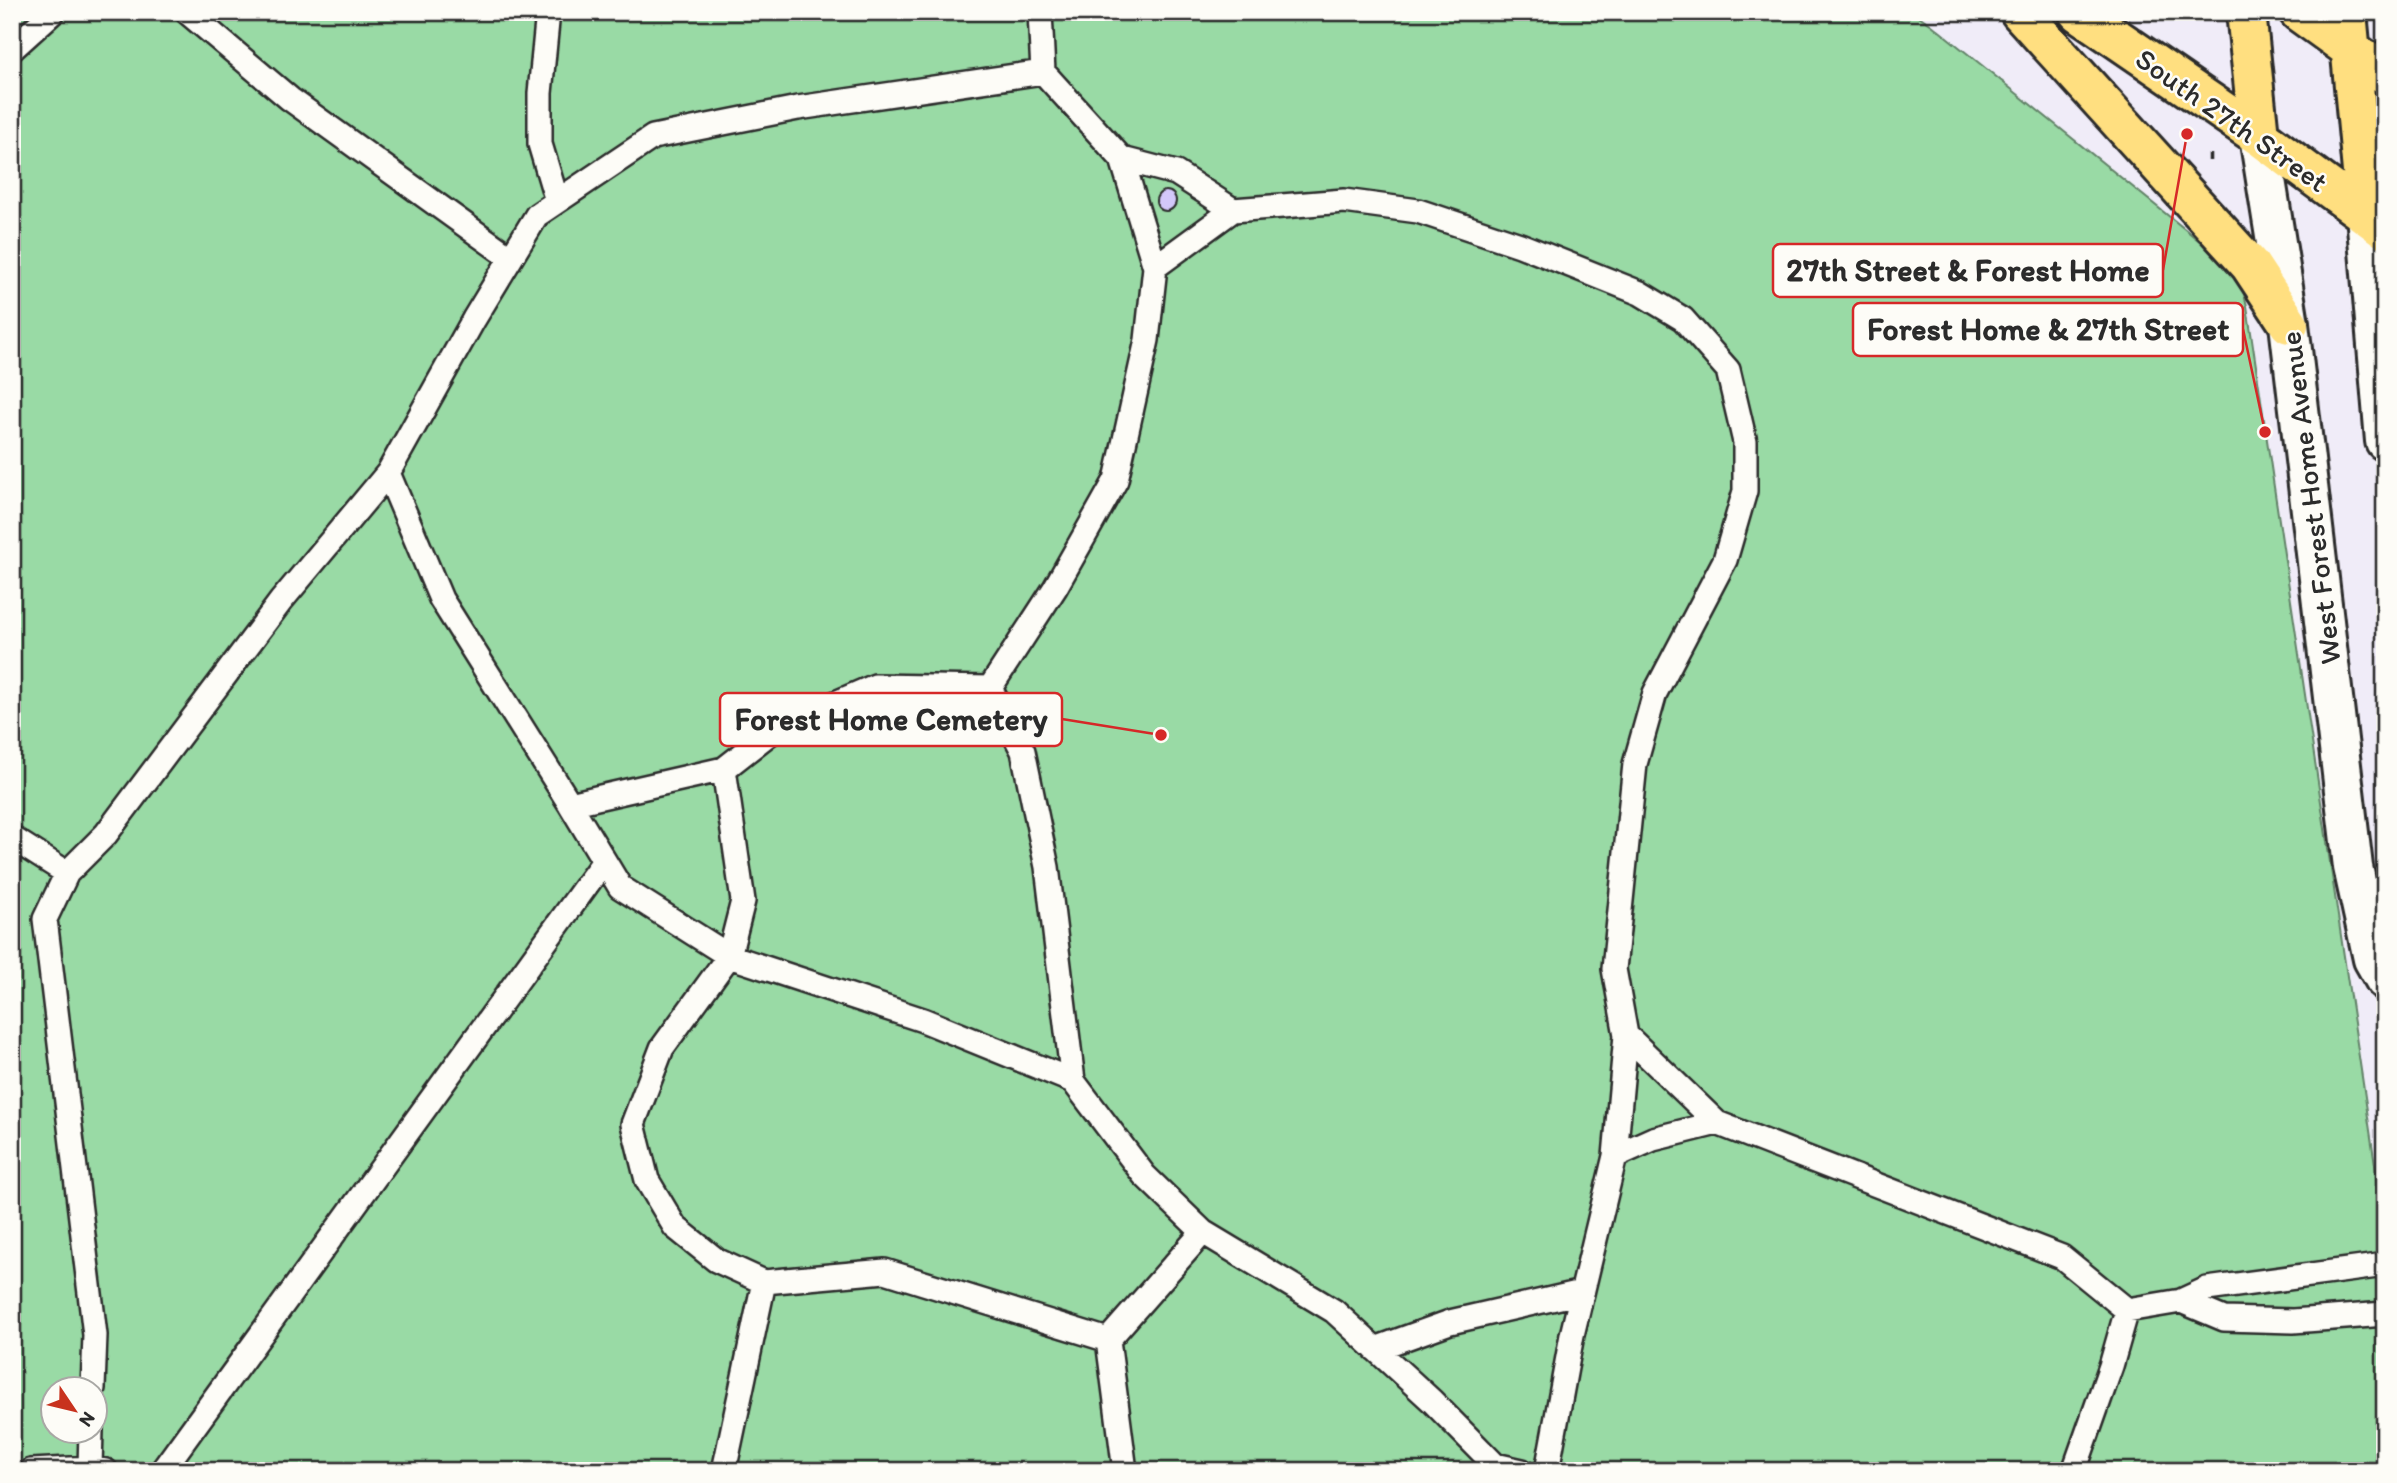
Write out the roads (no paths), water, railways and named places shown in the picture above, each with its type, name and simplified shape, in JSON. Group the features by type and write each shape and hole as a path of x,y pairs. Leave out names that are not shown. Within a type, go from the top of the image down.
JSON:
{"main road":[{"path":"2020,12 2250,265 2289,324"},
{"name":"South 27th Street","path":"2078,12 2259,136 2375,221"},
{"name":"West Forest Home Avenue","path":"2246,12 2259,136 2289,324 2353,867 2372,959 2385,981"},
{"path":"2299,12 2348,30 2385,74"},
{"path":"2348,30 2375,221 2385,441"}],"lane":[{"path":"12,49 53,12"},
{"path":"187,12 290,99 511,258"},
{"path":"548,12 540,93 540,144 557,201"},
{"path":"990,688 1055,587 1116,480 1147,340 1156,267 1122,159 1043,72 1040,12"},
{"path":"94,1374 95,1335 45,919 67,873 106,834 281,601 388,473 537,215 653,137 798,108 1043,72"},
{"path":"1122,159 1176,173 1233,210"},
{"path":"1156,267 1233,210 1344,201 1418,211 1520,246 1640,293 1683,319 1728,370 1745,442 1745,491 1725,560 1655,693 1635,764 1614,969 1626,1035 1615,1156 1582,1292 1547,1471"},
{"path":"388,473 441,598 620,887 729,956 923,1020 1073,1081"},
{"path":"570,804 724,769 775,729 875,686 990,688"},
{"path":"990,688 1023,751 1026,764 1047,867 1073,1081 1144,1175 1203,1233 1334,1311 1432,1401 1495,1465 1522,1471"},
{"path":"724,769 743,901 729,956 662,1048 634,1124 647,1180 676,1227 716,1260 764,1282 885,1271 1108,1340"},
{"path":"12,838 67,873"},
{"path":"162,1471 604,861"},
{"path":"1626,1035 1717,1123 2062,1257 2127,1310 2181,1301 2207,1289 2385,1265"},
{"path":"1615,1156 1653,1139 1717,1123"},
{"path":"1125,1471 1108,1340 1203,1233"},
{"path":"722,1470 764,1282"},
{"path":"1375,1349 1450,1322 1582,1292"},
{"path":"2181,1301 2224,1319 2293,1321 2385,1314"},
{"path":"2074,1471 2111,1366 2127,1310"},
{"path":"31,1471 98,1469 94,1444"}],"place":[{"name":"27th Street & Forest Home","path":"2187,134"},
{"name":"Forest Home & 27th Street","path":"2265,432"},
{"name":"Forest Home Cemetery","path":"1161,735"}]}
